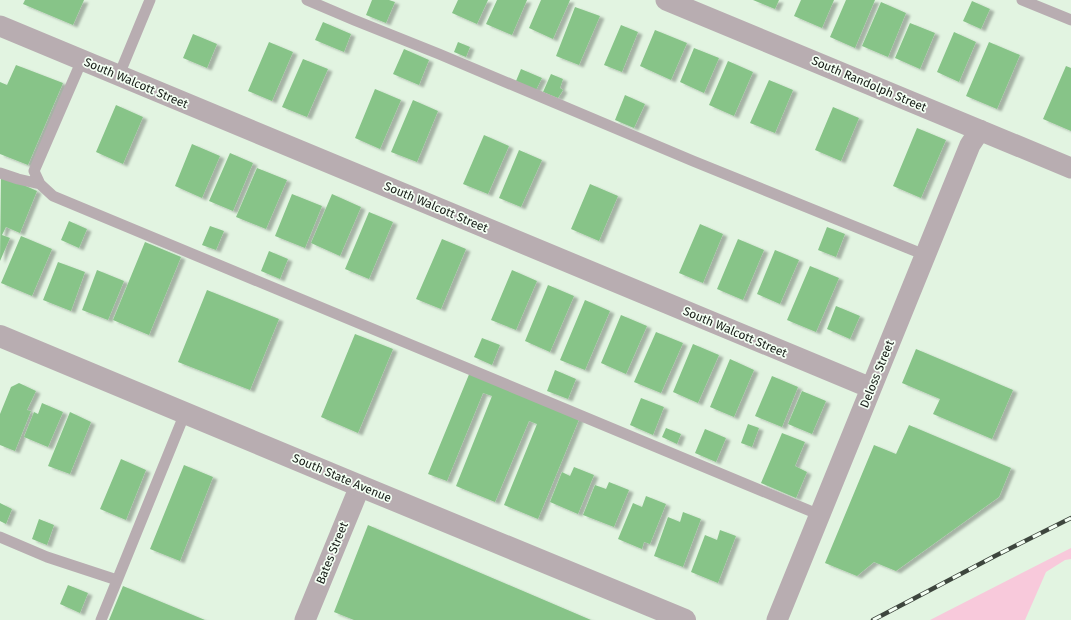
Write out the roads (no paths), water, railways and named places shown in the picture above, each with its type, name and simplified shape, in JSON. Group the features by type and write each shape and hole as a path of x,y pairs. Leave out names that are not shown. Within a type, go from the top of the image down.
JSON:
{"street":[{"name":"South Randolph Street","path":"666,0 1071,168"},
{"name":"South Walcott Street","path":"0,26 871,388"},
{"name":"Deloss Street","path":"777,620 970,145 980,130"},
{"name":"South State Avenue","path":"0,336 685,620"},
{"name":"Bates Street","path":"305,620 360,486"}],"lane":[{"path":"119,75 150,0"},
{"path":"307,0 693,161 925,255"},
{"path":"1022,0 1071,20"},
{"path":"82,60 34,171 40,184 53,196 820,515"},
{"path":"0,173 40,184"},
{"path":"101,620 185,413"},
{"path":"0,537 47,556 117,580"}],"railway":[{"path":"873,620 1071,518"}]}
